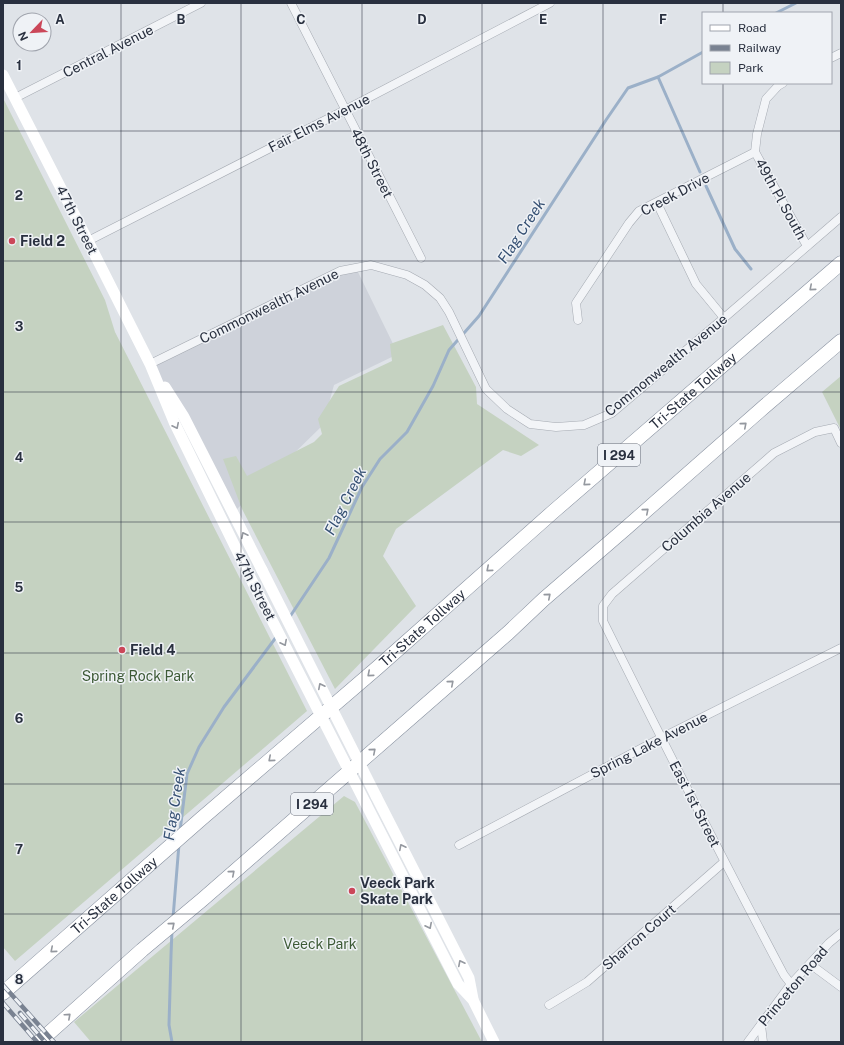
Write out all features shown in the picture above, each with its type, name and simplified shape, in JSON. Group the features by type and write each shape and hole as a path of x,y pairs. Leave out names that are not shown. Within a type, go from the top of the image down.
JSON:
{"highway":[{"name":"Tri-State Tollway","path":"3,993 841,262"},
{"name":"I 294","path":"39,1042 142,950 203,899 508,633 549,594 841,341"}],"main road":[{"name":"47th Street","path":"3,75 150,364 174,422 253,583 458,984 473,1000"},
{"name":"47th Street","path":"150,364 184,417 262,570 468,978 473,1000"},
{"path":"473,1000 494,1042"}],"street":[{"name":"Central Avenue","path":"15,98 201,3"},
{"name":"48th Street","path":"291,3 421,258"},
{"name":"Fair Elms Avenue","path":"88,241 345,110 550,3"},
{"path":"832,58 841,53"},
{"path":"755,152 757,134 766,99 781,84"},
{"name":"Creek Drive","path":"578,320 576,303 628,223 639,212 755,152"},
{"name":"49th Pl South","path":"755,152 807,246"},
{"path":"658,203 696,284 724,318"},
{"name":"Commonwealth Avenue","path":"150,364 340,271 372,265 407,275 425,285 440,298 449,312 486,389 506,409 530,424 556,427 584,425 612,413 841,217"},
{"name":"Columbia Avenue","path":"603,621 603,606 612,594 774,453 815,432 834,428 841,443"},
{"name":"East 1st Street","path":"603,621 724,862 784,975 792,984"},
{"name":"Spring Lake Avenue","path":"459,845 661,738 841,648"},
{"name":"Sharron Court","path":"549,1005 586,982 724,862"},
{"name":"Princeton Road","path":"748,1042 792,984 829,943 841,933"},
{"path":"810,964 841,987"},
{"path":"761,1025 763,1042"}],"shaded area":[{"path":"357,270 398,354 334,385 323,425 235,511 154,366 341,273"}],"green space":[{"name":"Spring Rock Park","path":"3,98 105,300 115,332 307,711 15,961 3,947"},
{"path":"443,325 476,387 477,404 539,445 521,456 503,450 396,529 383,556 416,606 335,689 242,509 223,459 236,456 247,476 314,442 322,434 318,419 339,386 392,361 390,344"},
{"path":"841,376 841,430 822,392"},
{"name":"Veeck Park","path":"344,796 355,802 482,1042 91,1042 74,1022"}],"waterway":[{"name":"Flag Creek","path":"778,12 796,3"},
{"name":"Flag Creek","path":"289,618 329,558 362,487 380,459 407,432 433,386 449,350 479,316 628,88 658,77 702,53"},
{"path":"658,77 700,172"},
{"path":"706,186 735,249 751,269"},
{"name":"Flag Creek","path":"180,831 187,774 199,747 224,707 277,636"},
{"name":"Flag Creek","path":"173,918 179,844"},
{"name":"Flag Creek","path":"172,930 169,1025 172,1042"}],"railway":[{"path":"3,985 54,1042"},
{"path":"3,1003 37,1042"},
{"path":"20,1013 45,1042"}],"place":[{"name":"Field 2","path":"12,241"},
{"name":"Field 4","path":"122,650"},
{"name":"Veeck Park Skate Park","path":"352,891"}]}
